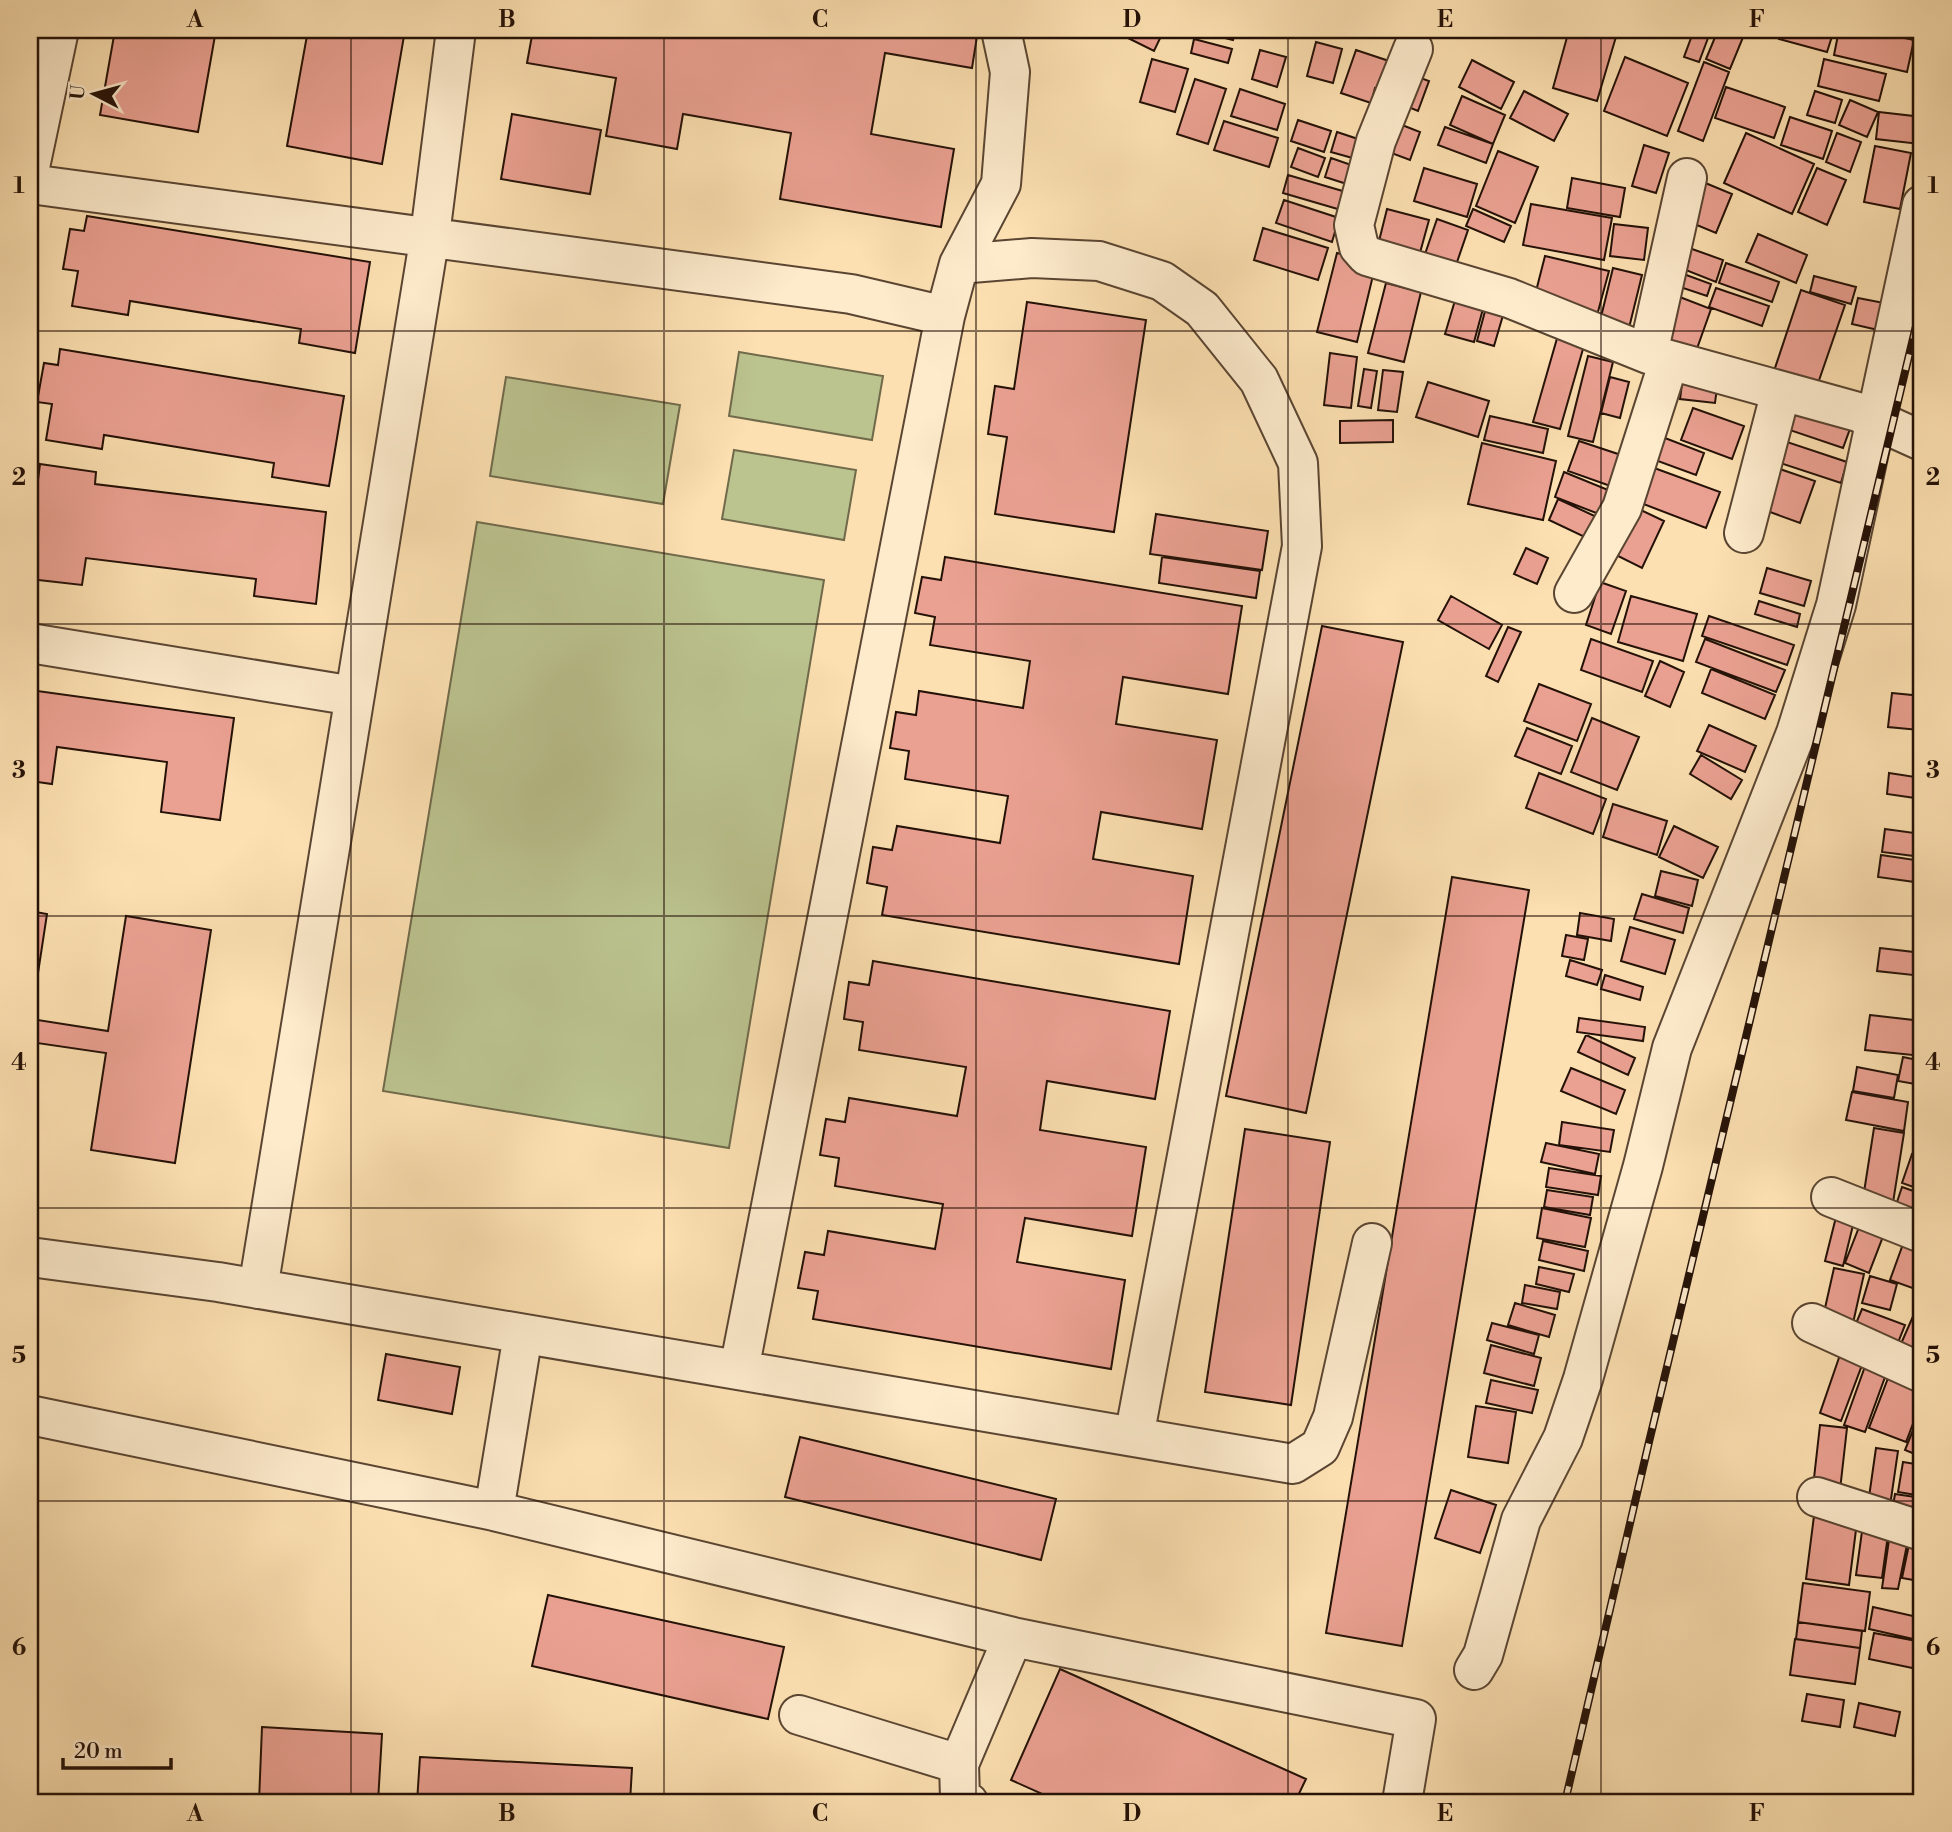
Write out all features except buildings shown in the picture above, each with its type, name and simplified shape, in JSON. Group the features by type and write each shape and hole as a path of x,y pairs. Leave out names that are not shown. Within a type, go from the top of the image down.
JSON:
{"street":[{"path":"30,167 60,30"},
{"path":"258,1289 430,235 456,30"},
{"path":"739,1370 945,316 960,264 1001,184 1010,72 1001,30"},
{"path":"1413,49 1376,141 1354,225 1359,247 1367,256 1509,298 1658,358 1866,415 1922,441"},
{"path":"1574,593 1622,508 1658,358 1686,178"},
{"path":"30,184 430,235 851,294 945,316"},
{"path":"1474,1670 1483,1655 1521,1520 1563,1438 1583,1379 1643,1166 1672,1048 1796,733 1836,605 1866,415 1922,205"},
{"path":"960,264 1032,258 1100,261 1162,281 1202,309 1259,380 1298,463 1302,545 1134,1437"},
{"path":"1744,533 1781,391"},
{"path":"30,643 354,696"},
{"path":"1831,1197 1922,1233"},
{"path":"30,1257 258,1289 1293,1464 1320,1447 1333,1417 1372,1243"},
{"path":"1812,1324 1922,1373"},
{"path":"494,1511 523,1334"},
{"path":"30,1415 494,1511 1013,1637 1416,1719 1402,1802"},
{"path":"1817,1497 1922,1531"},
{"path":"968,1802 960,1798 958,1764 1013,1637"},
{"path":"799,1714 958,1764"}],"green space":[{"path":"739,352 883,376 872,440 729,416"},
{"path":"506,377 680,405 663,504 490,476"},
{"path":"734,450 856,470 844,540 722,519"},
{"path":"477,522 824,580 729,1148 383,1091"}],"railway":[{"path":"1565,1802 1922,301"}]}
